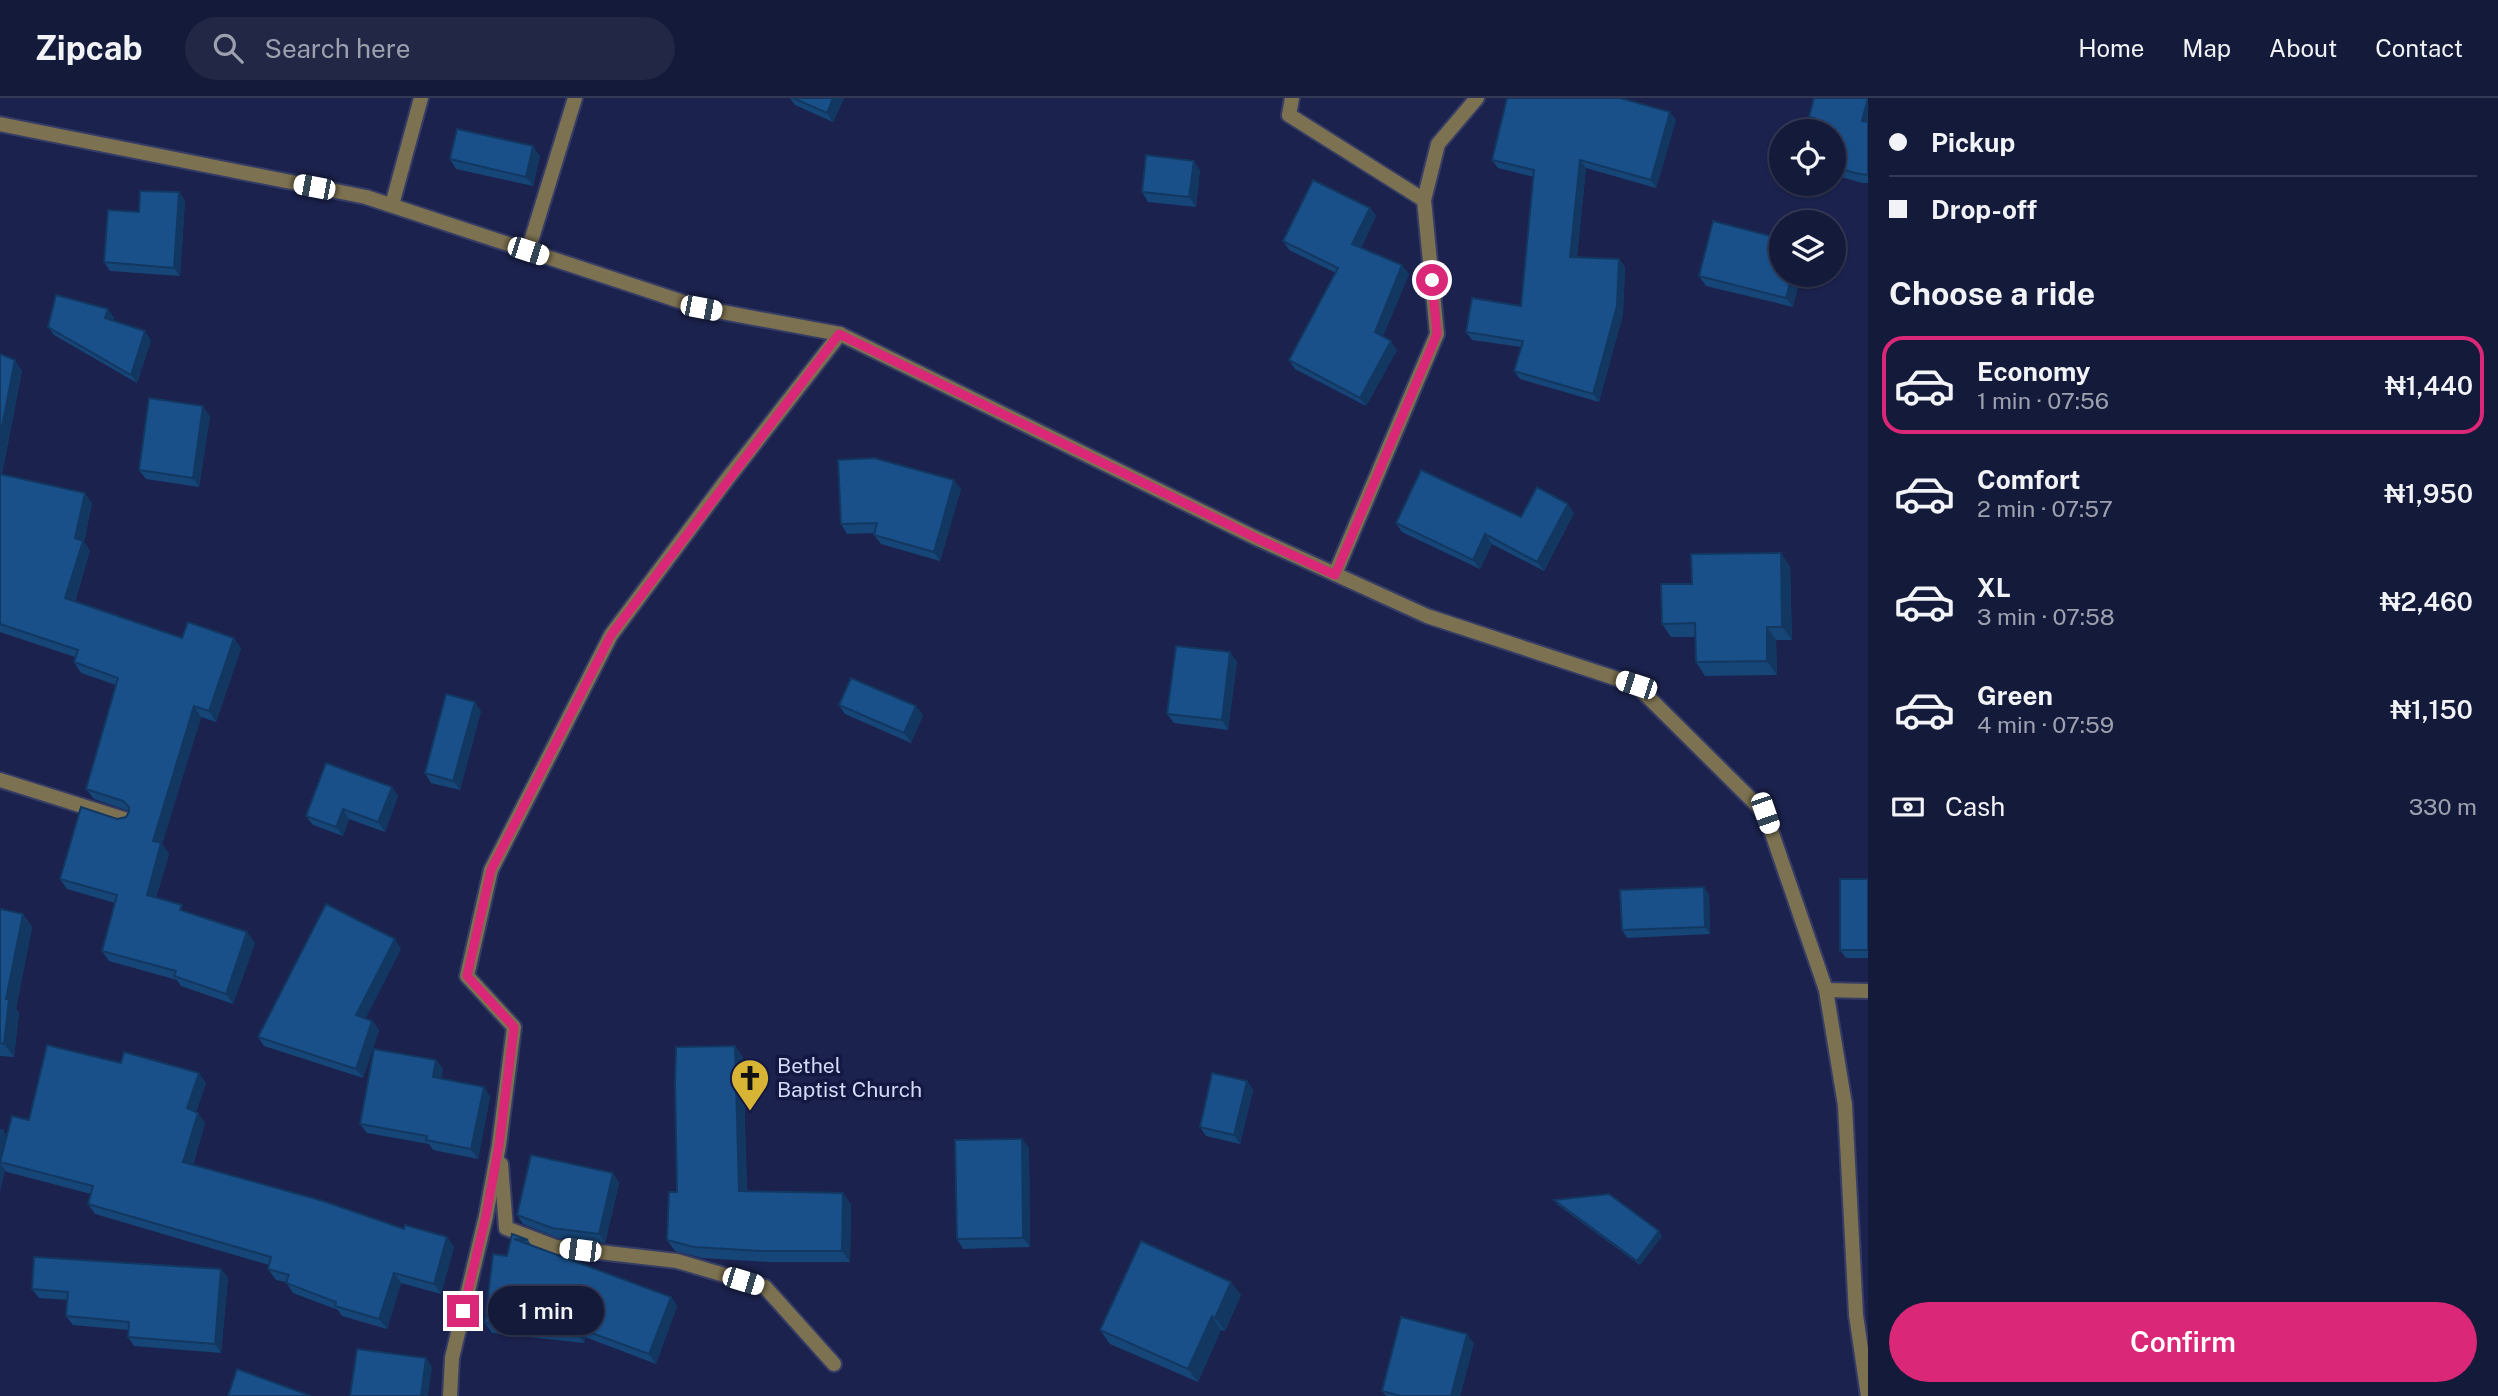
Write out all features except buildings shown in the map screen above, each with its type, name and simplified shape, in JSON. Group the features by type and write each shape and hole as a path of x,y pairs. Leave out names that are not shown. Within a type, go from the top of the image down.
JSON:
{"street":[{"path":"392,205 421,98"},
{"path":"528,251 575,98"},
{"path":"1292,98 1289,115 1424,200"},
{"path":"1335,575 1437,334 1424,200 1438,144 1477,98"},
{"path":"0,124 366,197 701,308 839,334 1256,538 1427,617 1636,685 1765,813 1826,990 1846,1105 1856,1315 1868,1396"},
{"path":"450,1396 452,1358 486,1216 499,1145 514,1027 467,976 491,870 611,635 839,334"},
{"path":"0,780 127,820"},
{"path":"1826,990 1868,990"},
{"path":"499,1145 506,1228 556,1247 677,1261 765,1287 834,1364"}],"place":[{"name":"Bethel Baptist Church","path":"750,1112"}],"route":[{"path":"463,1311 486,1216 499,1145 514,1027 467,976 491,870 611,635 839,334 1335,575 1437,334 1432,280"}]}
